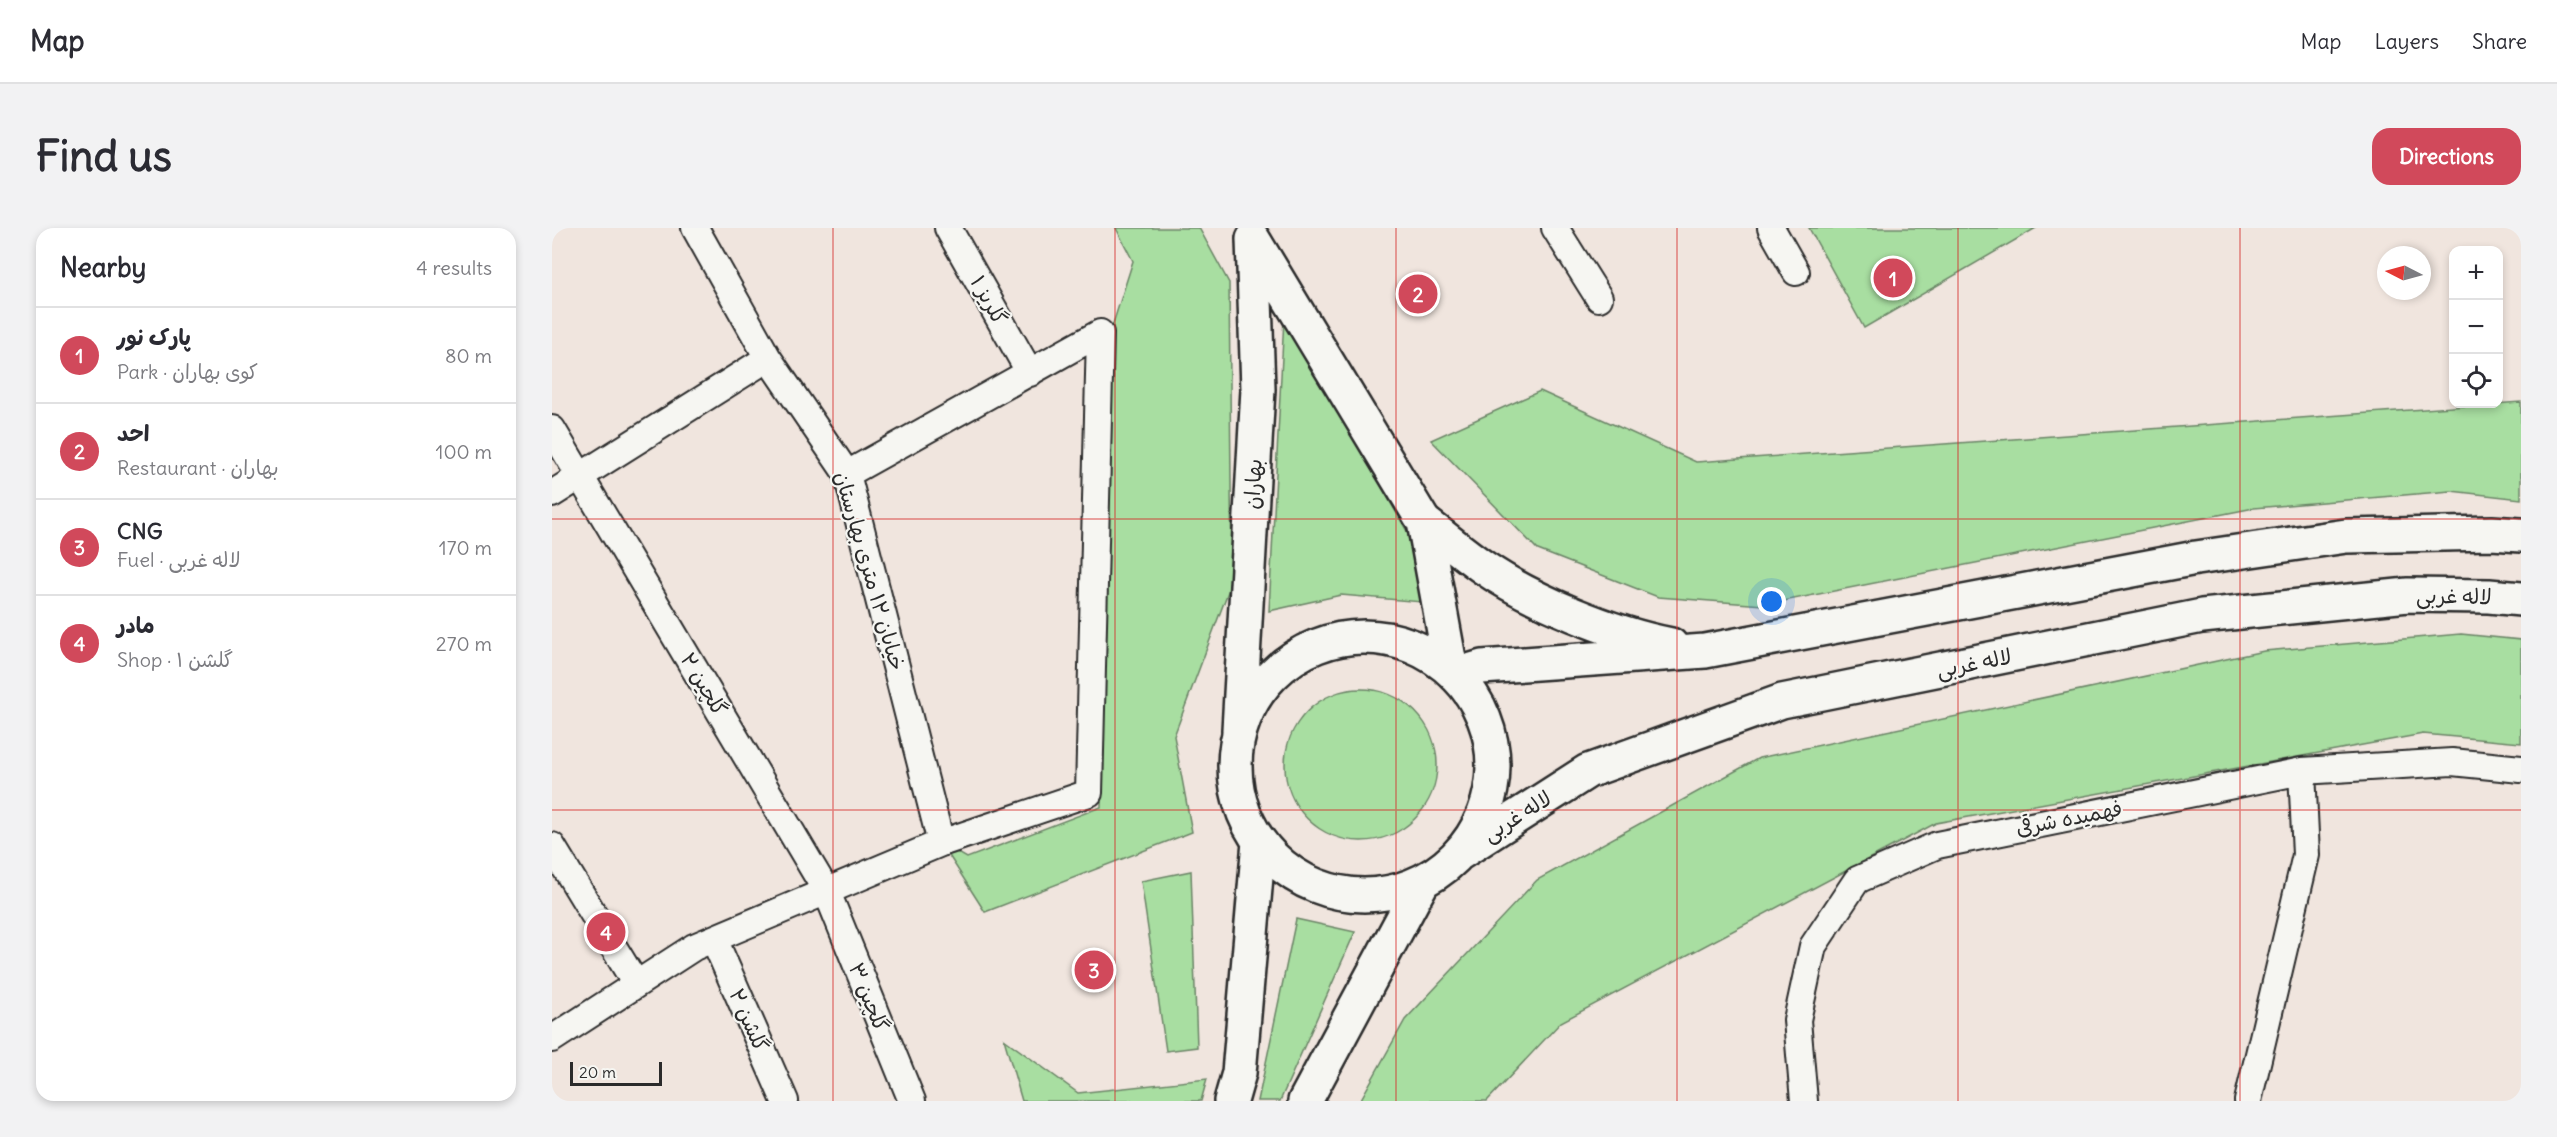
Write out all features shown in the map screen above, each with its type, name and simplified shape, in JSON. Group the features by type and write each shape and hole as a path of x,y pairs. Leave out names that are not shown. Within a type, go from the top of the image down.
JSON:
{"main road":[{"name":"بهاران","path":"1250,233 1424,522 1453,672"},
{"name":"بهاران","path":"1239,730 1258,389 1250,233"},
{"path":"1424,522 1484,568 1540,600 1644,640 1705,651"},
{"path":"1453,672 1705,651 2196,558 2346,536 2492,533 2521,535"},
{"name":"لاله غربی","path":"1460,853 1588,771 1782,701 2202,616 2408,595 2489,596 2521,599"},
{"path":"1373,636 1415,646 1453,672 1476,701 1491,740 1492,780 1482,819 1460,853 1443,869 1422,881 1388,893 1352,895 1334,891 1316,886 1284,868 1259,842 1241,807 1234,768 1239,730 1258,690 1289,659 1329,641 1373,636"},
{"path":"1231,1101 1239,1073 1259,842"},
{"path":"1305,1101 1422,881"}],"street":[{"name":"خیابان ۱۲ متری بهارستان","path":"695,228 768,358 847,474 941,843"},
{"name":"گلریز ۱","path":"948,228 1030,373"},
{"path":"1555,228 1599,298"},
{"path":"1771,228 1796,272"},
{"path":"552,1039 694,947 941,843 1089,793 1100,333 847,474"},
{"path":"552,494 768,358"},
{"name":"گلچین ۲","path":"552,429 827,892"},
{"name":"فهمیده شرقی","path":"1804,1101 1797,1020 1813,946 1857,880 1937,845 2302,771 2452,762 2521,769"},
{"path":"2248,1101 2306,855 2302,771"},
{"path":"552,846 636,984"},
{"name":"گلچین ۳","path":"827,892 912,1101"},
{"name":"گلشن ۲","path":"714,939 785,1101"}],"green space":[{"path":"1116,228 1199,228 1229,283 1232,581 1174,736 1192,832 985,912 941,843 967,858 1101,807 1110,333 1133,261"},
{"path":"1809,228 2036,228 1864,328"},
{"path":"1284,318 1407,531 1422,602 1341,595 1269,611"},
{"path":"1540,391 1696,462 2449,407 2503,408 2503,403 2521,402 2521,499 2451,491 2254,508 1763,605 1658,597 1538,550 1431,440"},
{"path":"2461,634 2521,640 2521,743 2423,734 1936,823 1561,1022 1487,1101 1360,1101 1405,1020 1537,880 1759,758 2264,651"},
{"path":"1361,689 1390,694 1415,711 1432,736 1437,765 1432,794 1415,819 1390,836 1361,841 1332,836 1307,819 1290,794 1285,765 1290,736 1307,711 1332,694"},
{"path":"1191,871 1197,1047 1166,1051 1141,881"},
{"path":"1296,919 1355,932 1280,1101 1258,1101"},
{"path":"1004,1039 1078,1093 1207,1079 1201,1101 1022,1101"}],"place":[{"name":"پارک نور","path":"1893,278"},
{"name":"احد","path":"1418,294"},
{"name":"مادر","path":"606,932"},
{"name":"CNG","path":"1094,970"}]}
